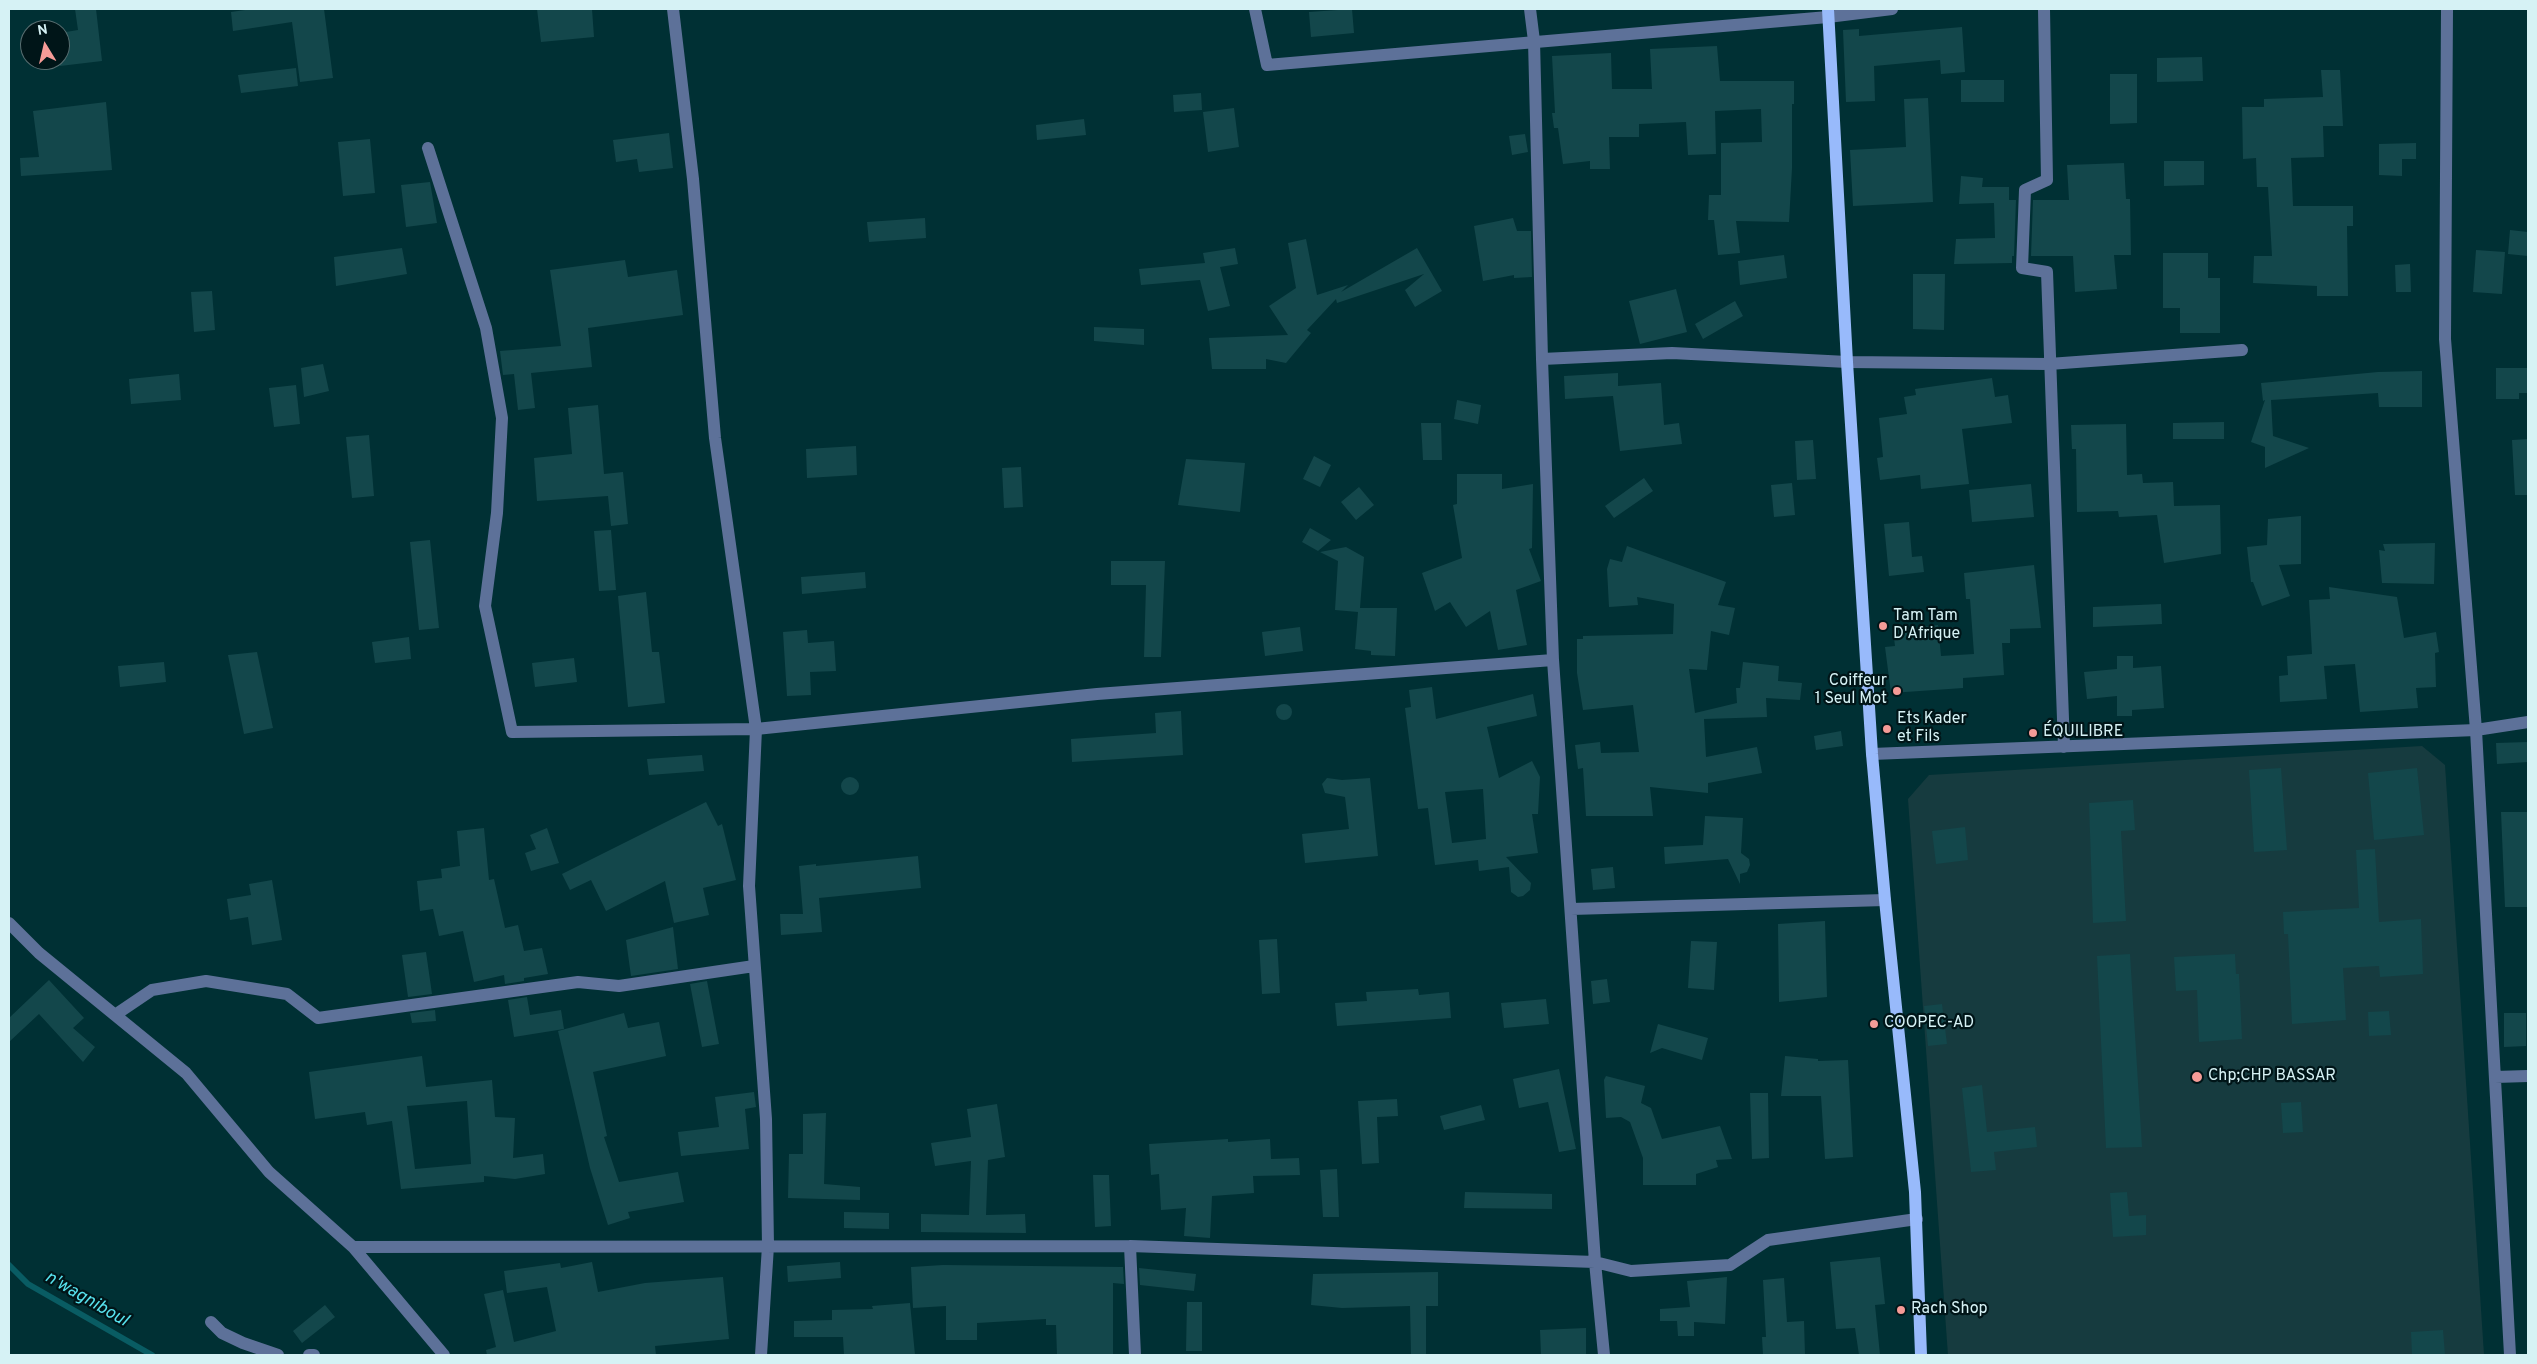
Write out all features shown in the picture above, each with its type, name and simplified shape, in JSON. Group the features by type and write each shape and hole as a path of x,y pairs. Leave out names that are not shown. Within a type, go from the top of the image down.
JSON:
{"main road":[{"path":"1828,13 1847,362 1872,754 1884,900 1917,1219 1921,1355"}],"street":[{"path":"673,9 693,179 716,438 756,729 749,886 766,1118 768,1246 761,1355"},
{"path":"1255,9 1266,65 1828,13 1892,9"},
{"path":"1530,9 1534,41 1542,359 1553,660 1595,1262 1604,1355"},
{"path":"2044,9 2047,180 2025,190 2022,268 2047,272 2064,747"},
{"path":"2448,9 2445,339 2476,730 2510,1355"},
{"path":"428,148 486,328 502,418 497,513 485,606 512,732 756,729 1097,694 1553,660"},
{"path":"1542,359 1672,352 1847,362 2049,364 2242,350"},
{"path":"1872,754 2476,730 2528,722"},
{"path":"1571,909 1884,900"},
{"path":"9,923 39,953 186,1073 269,1172 353,1247 444,1355"},
{"path":"115,1015 152,990 206,981 287,994 318,1018 578,982 619,986 754,966"},
{"path":"2495,1077 2528,1076"},
{"path":"353,1247 1130,1246 1595,1262 1631,1271 1730,1265 1768,1240 1917,1219"},
{"path":"1130,1246 1135,1355"},
{"path":"211,1322 222,1333 243,1343 278,1355"},
{"path":"309,1355 314,1355"}],"shaded area":[{"name":"Chp;CHP BASSAR","path":"2422,746 2445,765 2484,1355 1948,1355 1908,799 1929,775"}],"building":[{"path":"75,9 96,9 102,61 70,65 70,31 78,30"},
{"path":"252,9 324,9 333,78 300,82 292,22 233,31 231,12"},
{"path":"537,9 592,9 594,37 541,42"},
{"path":"1352,9 1354,33 1311,37 1309,12"},
{"path":"1962,27 1965,72 1941,74 1940,60 1874,66 1875,101 1846,102 1843,30 1859,29 1859,36"},
{"path":"1717,46 1720,81 1794,81 1789,222 1736,221 1740,253 1718,255 1714,220 1708,220 1709,195 1721,195 1721,143 1762,142 1761,109 1715,111 1716,154 1688,155 1686,122 1639,124 1639,137 1609,137 1610,169 1590,169 1590,161 1563,164 1558,128 1554,128 1552,113 1555,113 1552,56 1611,53 1612,89 1652,89 1650,49"},
{"path":"2202,57 2203,81 2157,82 2157,58"},
{"path":"296,68 298,86 241,93 238,75"},
{"path":"2321,70 2340,70 2343,126 2323,126 2324,157 2291,158 2293,206 2353,206 2353,226 2347,226 2348,296 2317,296 2317,286 2253,283 2254,256 2272,256 2268,187 2257,187 2256,158 2243,159 2242,107 2264,107 2264,99 2323,97"},
{"path":"2110,74 2137,74 2137,123 2110,124"},
{"path":"1961,80 2004,80 2004,102 1961,102"},
{"path":"1201,93 1202,110 1174,112 1173,95"},
{"path":"1928,98 1933,202 1853,206 1850,150 1906,147 1904,99"},
{"path":"106,102 112,170 21,176 20,158 39,157 33,111"},
{"path":"1234,108 1239,147 1208,152 1203,112"},
{"path":"1084,119 1086,135 1037,140 1036,125"},
{"path":"669,133 673,168 639,172 637,159 616,162 613,140"},
{"path":"1525,134 1528,152 1512,155 1509,136"},
{"path":"370,139 375,193 343,196 338,142"},
{"path":"2416,143 2416,159 2402,159 2402,176 2379,175 2379,144"},
{"path":"2164,161 2204,161 2204,185 2164,186"},
{"path":"2124,163 2126,199 2130,199 2131,255 2114,255 2117,289 2075,292 2073,256 2031,256 2033,200 2069,200 2067,165"},
{"path":"1961,176 1983,178 1982,187 2009,187 2009,200 2016,200 2014,256 2012,256 2012,263 1954,264 1956,239 1995,238 1994,203 1959,204"},
{"path":"430,182 437,223 406,227 401,185"},
{"path":"925,218 926,238 869,242 867,222"},
{"path":"1513,218 1517,231 1531,231 1532,277 1514,278 1514,275 1483,281 1474,226"},
{"path":"2510,230 2528,232 2528,256 2508,254"},
{"path":"1306,239 1317,295 1348,285 1341,292 1417,248 1442,291 1415,307 1405,290 1424,274 1337,303 1336,299 1307,330 1311,333 1286,363 1266,359 1266,369 1212,369 1209,338 1288,335 1269,306 1296,288 1288,243"},
{"path":"402,248 407,274 336,286 334,257"},
{"path":"1235,248 1238,264 1220,267 1230,306 1208,311 1200,280 1141,285 1139,269 1205,263 1203,253"},
{"path":"2476,250 2505,252 2502,294 2473,292"},
{"path":"2163,253 2208,253 2208,278 2220,278 2220,333 2180,333 2180,308 2163,308"},
{"path":"1784,255 1787,278 1740,285 1738,261"},
{"path":"625,260 628,277 677,270 683,315 588,328 592,367 531,373 535,408 518,410 514,374 503,375 500,351 561,346 550,270"},
{"path":"2410,264 2411,292 2396,292 2395,265"},
{"path":"1913,274 1945,274 1944,330 1913,329"},
{"path":"1676,289 1687,332 1640,344 1629,301"},
{"path":"212,291 215,330 194,332 191,292"},
{"path":"1735,301 1743,316 1703,339 1695,324"},
{"path":"1094,327 1144,329 1144,345 1094,341"},
{"path":"323,364 329,391 304,397 301,368"},
{"path":"2496,368 2528,368 2528,393 2519,393 2519,399 2496,399"},
{"path":"2422,371 2422,407 2379,407 2378,393 2271,400 2273,436 2309,448 2265,468 2265,447 2251,442 2265,400 2263,401 2261,383 2378,372"},
{"path":"1618,373 1618,386 1661,383 1664,425 1679,423 1682,444 1620,451 1613,396 1565,399 1564,376"},
{"path":"179,374 181,400 131,404 129,379"},
{"path":"1992,378 1995,397 2008,395 2012,423 1962,429 1969,484 1921,489 1920,475 1880,480 1877,458 1883,457 1879,418 1907,414 1904,397 1916,395 1915,389"},
{"path":"296,385 300,424 274,427 269,388"},
{"path":"1457,400 1481,405 1478,424 1454,419"},
{"path":"598,405 604,474 623,472 628,524 611,526 608,496 537,501 534,458 572,454 568,408"},
{"path":"2224,422 2224,439 2173,439 2173,423"},
{"path":"1421,423 1441,423 1442,460 1423,460"},
{"path":"2126,424 2127,475 2142,474 2143,483 2173,482 2174,506 2220,505 2221,554 2164,563 2157,515 2119,517 2118,511 2077,512 2076,449 2072,449 2071,425"},
{"path":"369,435 374,496 352,498 346,437"},
{"path":"2528,439 2528,495 2515,495 2512,440"},
{"path":"1813,440 1816,479 1797,480 1795,441"},
{"path":"856,446 857,475 807,478 806,449"},
{"path":"1314,456 1331,465 1320,487 1303,479"},
{"path":"1186,459 1245,463 1240,512 1178,505"},
{"path":"1021,467 1023,507 1004,508 1002,468"},
{"path":"1457,474 1502,474 1502,489 1533,484 1532,548 1529,549 1541,581 1516,590 1527,645 1498,650 1490,611 1466,627 1450,602 1435,611 1422,573 1462,558 1453,505 1457,504"},
{"path":"1644,478 1653,491 1614,518 1605,506"},
{"path":"1792,483 1795,515 1774,517 1771,485"},
{"path":"2031,484 2034,517 1972,522 1969,490"},
{"path":"1359,487 1374,505 1356,520 1341,502"},
{"path":"2301,516 2301,564 2279,565 2290,596 2262,606 2253,582 2251,582 2247,547 2267,545 2268,519"},
{"path":"1909,522 1912,557 1922,556 1924,572 1889,576 1884,524"},
{"path":"1310,528 1331,540 1318,551 1302,542"},
{"path":"611,530 616,590 599,591 594,531"},
{"path":"430,540 439,628 419,630 410,542"},
{"path":"2435,543 2434,584 2382,583 2379,550 2385,551 2383,544"},
{"path":"1627,546 1726,582 1718,605 1735,608 1729,635 1711,631 1707,670 1689,669 1695,713 1737,703 1736,688 1740,688 1743,662 1779,666 1778,681 1802,683 1800,700 1766,698 1767,717 1704,719 1706,757 1757,747 1762,773 1708,783 1708,793 1650,787 1653,816 1586,816 1583,768 1578,769 1575,745 1600,742 1601,753 1639,752 1633,705 1583,710 1577,673 1577,639 1583,639 1583,636 1673,634 1674,604 1637,597 1638,605 1609,607 1607,569 1610,559 1622,562"},
{"path":"1346,547 1364,557 1360,608 1397,608 1395,656 1371,655 1371,651 1355,649 1358,612 1335,610 1338,561 1320,552"},
{"path":"1111,561 1165,561 1161,657 1144,657 1146,585 1111,585"},
{"path":"2034,565 2041,628 2010,629 2010,643 2002,643 2004,675 1963,678 1963,688 1891,693 1885,647 1895,646 1893,630 1938,625 1941,656 1974,654 1970,599 1966,599 1964,573"},
{"path":"865,572 866,588 802,594 801,577"},
{"path":"2329,587 2397,597 2404,638 2436,632 2439,652 2435,653 2436,687 2416,688 2418,708 2360,712 2355,664 2324,666 2327,699 2280,702 2279,676 2288,675 2287,656 2312,654 2309,600 2330,599"},
{"path":"646,592 652,652 659,652 665,703 628,707 618,596"},
{"path":"2161,604 2162,624 2093,627 2093,607"},
{"path":"1300,627 1303,651 1265,656 1262,632"},
{"path":"807,630 808,643 834,641 836,671 810,672 811,695 787,696 783,632"},
{"path":"409,637 411,659 375,663 372,642"},
{"path":"257,652 273,728 244,734 228,655"},
{"path":"2117,656 2133,656 2133,668 2161,666 2164,708 2132,710 2132,716 2117,716 2117,696 2087,699 2084,672 2117,669"},
{"path":"574,658 577,682 535,687 532,663"},
{"path":"164,662 166,682 120,687 118,666"},
{"path":"1432,687 1436,719 1533,694 1537,716 1487,727 1499,778 1532,761 1540,777 1538,814 1532,814 1538,853 1506,857 1531,883 1530,890 1523,896 1518,897 1511,892 1509,867 1479,871 1478,860 1435,865 1428,808 1418,809 1405,708 1411,707 1409,690","holes":["1483,789 1486,839 1452,843 1445,792"]},
{"path":"1281,704 1287,704 1292,709 1290,718 1281,720 1276,715 1276,709"},
{"path":"1181,711 1183,755 1072,762 1071,739 1156,733 1155,713"},
{"path":"1841,731 1843,746 1816,750 1814,736"},
{"path":"2528,742 2528,762 2497,764 2496,743"},
{"path":"702,755 704,771 649,775 647,759"},
{"path":"2281,768 2287,850 2254,852 2249,770"},
{"path":"2417,768 2424,835 2374,840 2368,773"},
{"path":"850,777 856,780 859,786 856,792 850,795 844,792 841,786 844,780"},
{"path":"1327,778 1342,780 1370,778 1378,856 1305,863 1302,834 1349,829 1345,797 1325,793 1322,784"},
{"path":"2133,800 2135,830 2121,831 2126,921 2093,923 2089,803"},
{"path":"706,802 718,826 722,824 736,880 703,888 709,915 674,923 665,881 606,911 591,880 570,890 562,874"},
{"path":"2501,812 2528,812 2528,907 2505,907"},
{"path":"1705,816 1743,818 1741,853 1749,859 1750,865 1747,872 1740,874 1740,884 1728,859 1665,864 1664,847 1703,845"},
{"path":"1965,827 1968,860 1936,864 1932,831"},
{"path":"484,828 489,880 494,879 505,928 518,925 524,951 542,948 548,974 524,978 524,981 505,984 504,975 474,982 463,931 439,936 433,909 420,911 417,881 442,878 441,869 460,866 457,831"},
{"path":"547,828 559,863 531,871 525,853 536,849 530,835"},
{"path":"2375,849 2379,922 2421,919 2423,974 2380,977 2379,966 2343,968 2346,1020 2292,1024 2288,934 2284,934 2283,912 2359,908 2356,850"},
{"path":"918,856 921,888 819,898 822,932 781,935 780,914 803,914 799,866"},
{"path":"1613,867 1615,888 1593,890 1591,869"},
{"path":"272,880 282,940 252,945 248,917 230,920 227,899 251,895 249,884"},
{"path":"1825,921 1827,997 1779,1002 1778,924"},
{"path":"673,927 678,969 631,976 626,940"},
{"path":"1277,939 1280,993 1262,994 1259,940"},
{"path":"1691,941 1717,942 1714,990 1688,988"},
{"path":"426,952 432,994 408,997 402,955"},
{"path":"2130,954 2142,1147 2106,1148 2097,956"},
{"path":"2235,954 2236,974 2239,974 2242,1039 2199,1042 2197,990 2176,991 2174,957"},
{"path":"1607,979 1610,1002 1593,1004 1591,981"},
{"path":"49,980 84,1018 73,1028 95,1047 83,1062 39,1014 9,1042 9,1018"},
{"path":"707,981 719,1044 702,1047 690,984"},
{"path":"1418,989 1419,995 1449,992 1451,1018 1337,1026 1335,1003 1367,1001 1366,992"},
{"path":"527,997 530,1015 561,1010 564,1029 514,1037 508,1000"},
{"path":"1546,999 1549,1024 1504,1028 1501,1003"},
{"path":"1942,1004 1947,1044 1928,1046 1924,1006"},
{"path":"435,1010 436,1021 412,1023 410,1013"},
{"path":"2389,1011 2391,1035 2369,1036 2368,1012"},
{"path":"624,1013 628,1028 659,1022 666,1056 593,1072 607,1136 604,1137 619,1182 678,1172 684,1202 628,1212 630,1218 608,1225 590,1168 558,1031"},
{"path":"2504,1013 2526,1013 2526,1046 2504,1047"},
{"path":"1658,1024 1708,1038 1702,1060 1662,1048 1650,1053"},
{"path":"422,1056 426,1087 492,1080 495,1117 515,1118 513,1158 543,1154 545,1174 515,1179 484,1176 484,1182 401,1189 392,1121 367,1125 365,1112 315,1119 309,1072","holes":["467,1101 471,1164 415,1169 407,1106"]},
{"path":"1785,1056 1818,1059 1818,1061 1848,1060 1853,1157 1825,1159 1821,1096 1781,1096"},
{"path":"1559,1069 1576,1149 1559,1152 1548,1102 1519,1108 1513,1079"},
{"path":"1606,1076 1645,1086 1641,1103 1651,1108 1662,1139 1720,1126 1732,1159 1716,1160 1718,1167 1696,1174 1696,1185 1643,1185 1643,1158 1630,1122 1621,1117 1606,1118 1604,1080"},
{"path":"1982,1085 1987,1132 2035,1127 2037,1147 1994,1152 1996,1170 1971,1172 1962,1088"},
{"path":"754,1092 756,1107 745,1109 749,1149 681,1156 678,1132 719,1127 715,1097"},
{"path":"1750,1093 1768,1093 1769,1158 1752,1159"},
{"path":"1397,1099 1398,1116 1377,1117 1379,1163 1362,1164 1358,1101"},
{"path":"2301,1102 2303,1132 2283,1133 2281,1103"},
{"path":"997,1104 1005,1157 988,1160 986,1215 1025,1214 1026,1233 921,1232 921,1214 969,1215 971,1161 935,1166 931,1143 971,1137 967,1109"},
{"path":"1481,1105 1485,1120 1444,1130 1440,1116"},
{"path":"826,1113 824,1184 860,1187 860,1200 788,1198 789,1154 803,1154 803,1114"},
{"path":"1228,1139 1228,1142 1270,1139 1271,1159 1299,1158 1300,1175 1253,1176 1254,1193 1212,1196 1210,1238 1184,1236 1186,1208 1161,1210 1159,1174 1151,1175 1149,1144"},
{"path":"1337,1169 1339,1217 1323,1217 1320,1170"},
{"path":"1093,1175 1109,1175 1111,1226 1095,1227"},
{"path":"1465,1192 1552,1194 1552,1209 1464,1208"},
{"path":"2127,1192 2129,1216 2146,1215 2146,1235 2113,1237 2110,1193"},
{"path":"844,1212 889,1213 889,1229 844,1228"},
{"path":"1880,1257 1885,1304 1875,1305 1880,1355 1859,1355 1855,1328 1836,1329 1830,1262"},
{"path":"592,1262 598,1292 645,1283 723,1277 729,1339 655,1346 656,1355 487,1355 486,1350 496,1347 484,1294 503,1290 514,1342 556,1331 547,1287 507,1293 504,1271 560,1263 561,1268"},
{"path":"840,1262 841,1278 788,1282 787,1266"},
{"path":"943,1265 1123,1267 1124,1284 1113,1283 1113,1354 1057,1355 1056,1325 1046,1325 1046,1319 977,1323 977,1340 946,1340 946,1306 913,1308 911,1267"},
{"path":"1139,1268 1196,1274 1194,1291 1140,1285"},
{"path":"1438,1272 1438,1306 1426,1306 1426,1355 1411,1355 1410,1306 1342,1308 1311,1305 1313,1274"},
{"path":"1727,1277 1725,1324 1694,1322 1694,1336 1678,1336 1677,1321 1660,1321 1660,1309 1690,1307 1687,1281"},
{"path":"1784,1278 1787,1322 1804,1321 1805,1355 1763,1355 1762,1337 1766,1337 1763,1280"},
{"path":"1187,1302 1202,1302 1202,1351 1186,1351"},
{"path":"910,1303 915,1355 844,1355 843,1337 794,1337 794,1321 832,1320 832,1310 873,1309 872,1306"},
{"path":"325,1305 335,1317 302,1343 293,1331"},
{"path":"1586,1328 1586,1355 1541,1355 1540,1330"},
{"path":"2443,1330 2445,1355 2412,1355 2411,1332"}],"waterway":[{"name":"n'wagniboul","path":"9,1265 28,1284 152,1355"}],"place":[{"name":"Tam Tam D'Afrique","path":"1883,626"},
{"name":"Coiffeur 1 Seul Mot","path":"1897,691"},
{"name":"Ets Kader et Fils","path":"1887,729"},
{"name":"ÉQUILIBRE","path":"2033,733"},
{"name":"COOPEC-AD","path":"1874,1024"},
{"name":"Chp;CHP BASSAR","path":"2197,1077"},
{"name":"Rach Shop","path":"1901,1310"}]}
